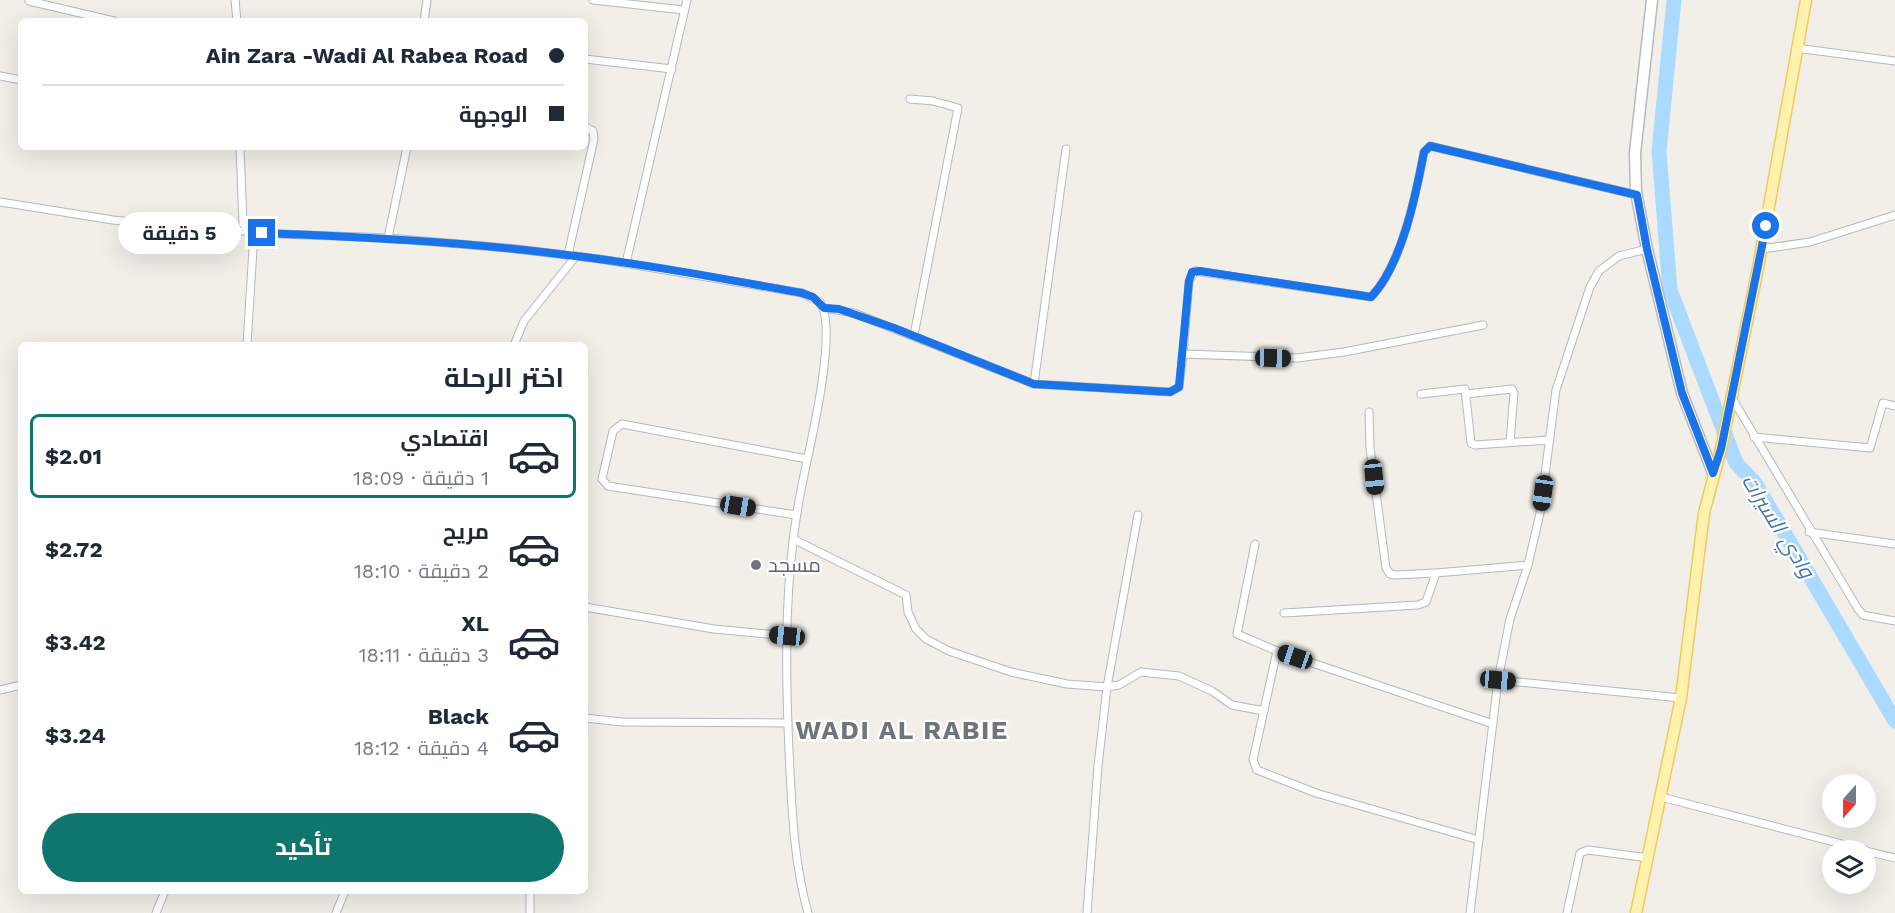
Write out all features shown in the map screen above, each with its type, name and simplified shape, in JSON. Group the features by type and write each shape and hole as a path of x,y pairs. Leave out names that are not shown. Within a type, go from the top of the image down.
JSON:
{"main road":[{"path":"1652,0 1635,153 1637,195 1647,249 1682,393 1713,473"},
{"path":"1636,913 1681,698 1701,533 1713,473 1725,431 1762,249 1806,0"}],"street":[{"path":"235,0 237,18"},
{"path":"424,18 427,0"},
{"path":"593,0 684,10"},
{"path":"626,263 687,0"},
{"path":"29,2 101,18"},
{"path":"1796,48 1893,61 1895,53"},
{"path":"588,59 672,69"},
{"path":"0,76 18,79"},
{"path":"910,99 943,103 958,108 914,335"},
{"path":"568,255 594,139 593,132 588,129"},
{"path":"824,308 846,311 914,335 1034,384 1175,391 1179,387 1184,354 1189,281 1196,271 1371,297 1392,264 1413,208 1424,152 1430,146 1637,195"},
{"path":"1034,384 1066,149"},
{"path":"240,150 243,224 251,232 247,342"},
{"path":"388,238 406,150"},
{"path":"0,202 113,220 217,231 388,238 568,255 802,293 813,297 824,308 826,321 821,385 793,539 787,636 788,723 794,847 798,876 808,913"},
{"path":"1762,249 1810,242 1895,215"},
{"path":"1470,913 1498,680 1510,619 1528,565 1540,513 1556,390 1590,287 1599,271 1619,256 1647,249"},
{"path":"515,342 524,321 576,256"},
{"path":"1184,354 1297,358 1344,352 1484,325"},
{"path":"1421,394 1465,389 1471,443 1550,440"},
{"path":"1466,394 1512,389 1514,393 1510,442"},
{"path":"1732,398 1809,531 1861,613 1895,621"},
{"path":"1754,436 1870,448 1883,403 1895,406"},
{"path":"1369,412 1370,448 1386,568 1390,574 1436,573 1528,565"},
{"path":"796,515 608,486 602,479 613,431 622,424 807,459"},
{"path":"1088,913 1098,766 1107,687 1138,516"},
{"path":"1809,531 1895,544"},
{"path":"793,539 906,595 908,612 916,629 926,639 943,649 1043,680 1107,687 1119,685 1141,672 1165,673 1179,676 1212,691 1232,705 1264,711"},
{"path":"1255,544 1237,634 1277,651 1493,724"},
{"path":"1284,613 1418,605 1428,598 1436,573"},
{"path":"588,608 714,629 787,636"},
{"path":"1277,651 1253,760 1257,770 1348,804 1479,840"},
{"path":"1498,680 1681,698"},
{"path":"0,690 18,686"},
{"path":"588,718 622,722 788,723"},
{"path":"1661,797 1823,840"},
{"path":"1567,913 1580,853 1588,850 1649,858"},
{"path":"1876,854 1895,858"},
{"path":"156,913 164,894"},
{"path":"336,913 344,894"},
{"path":"530,894 530,913"}],"waterway":[{"name":"وادي السيرات","path":"1674,0 1659,151 1670,290 1736,463 1755,483 1895,721"}],"place":[{"name":"مسجد","path":"756,565"}],"district":[{"name":"WADI AL RABIE","path":"902,730"}],"route":[{"path":"262,233 388,238 507,248 626,263 802,293 813,297 824,308 854,313 1029,380 1034,384 1170,392 1179,387 1189,281 1192,272 1200,271 1371,297 1392,264 1413,208 1424,152 1426,147 1430,146 1637,195 1661,311 1682,393 1713,473 1721,449 1766,226"}]}
